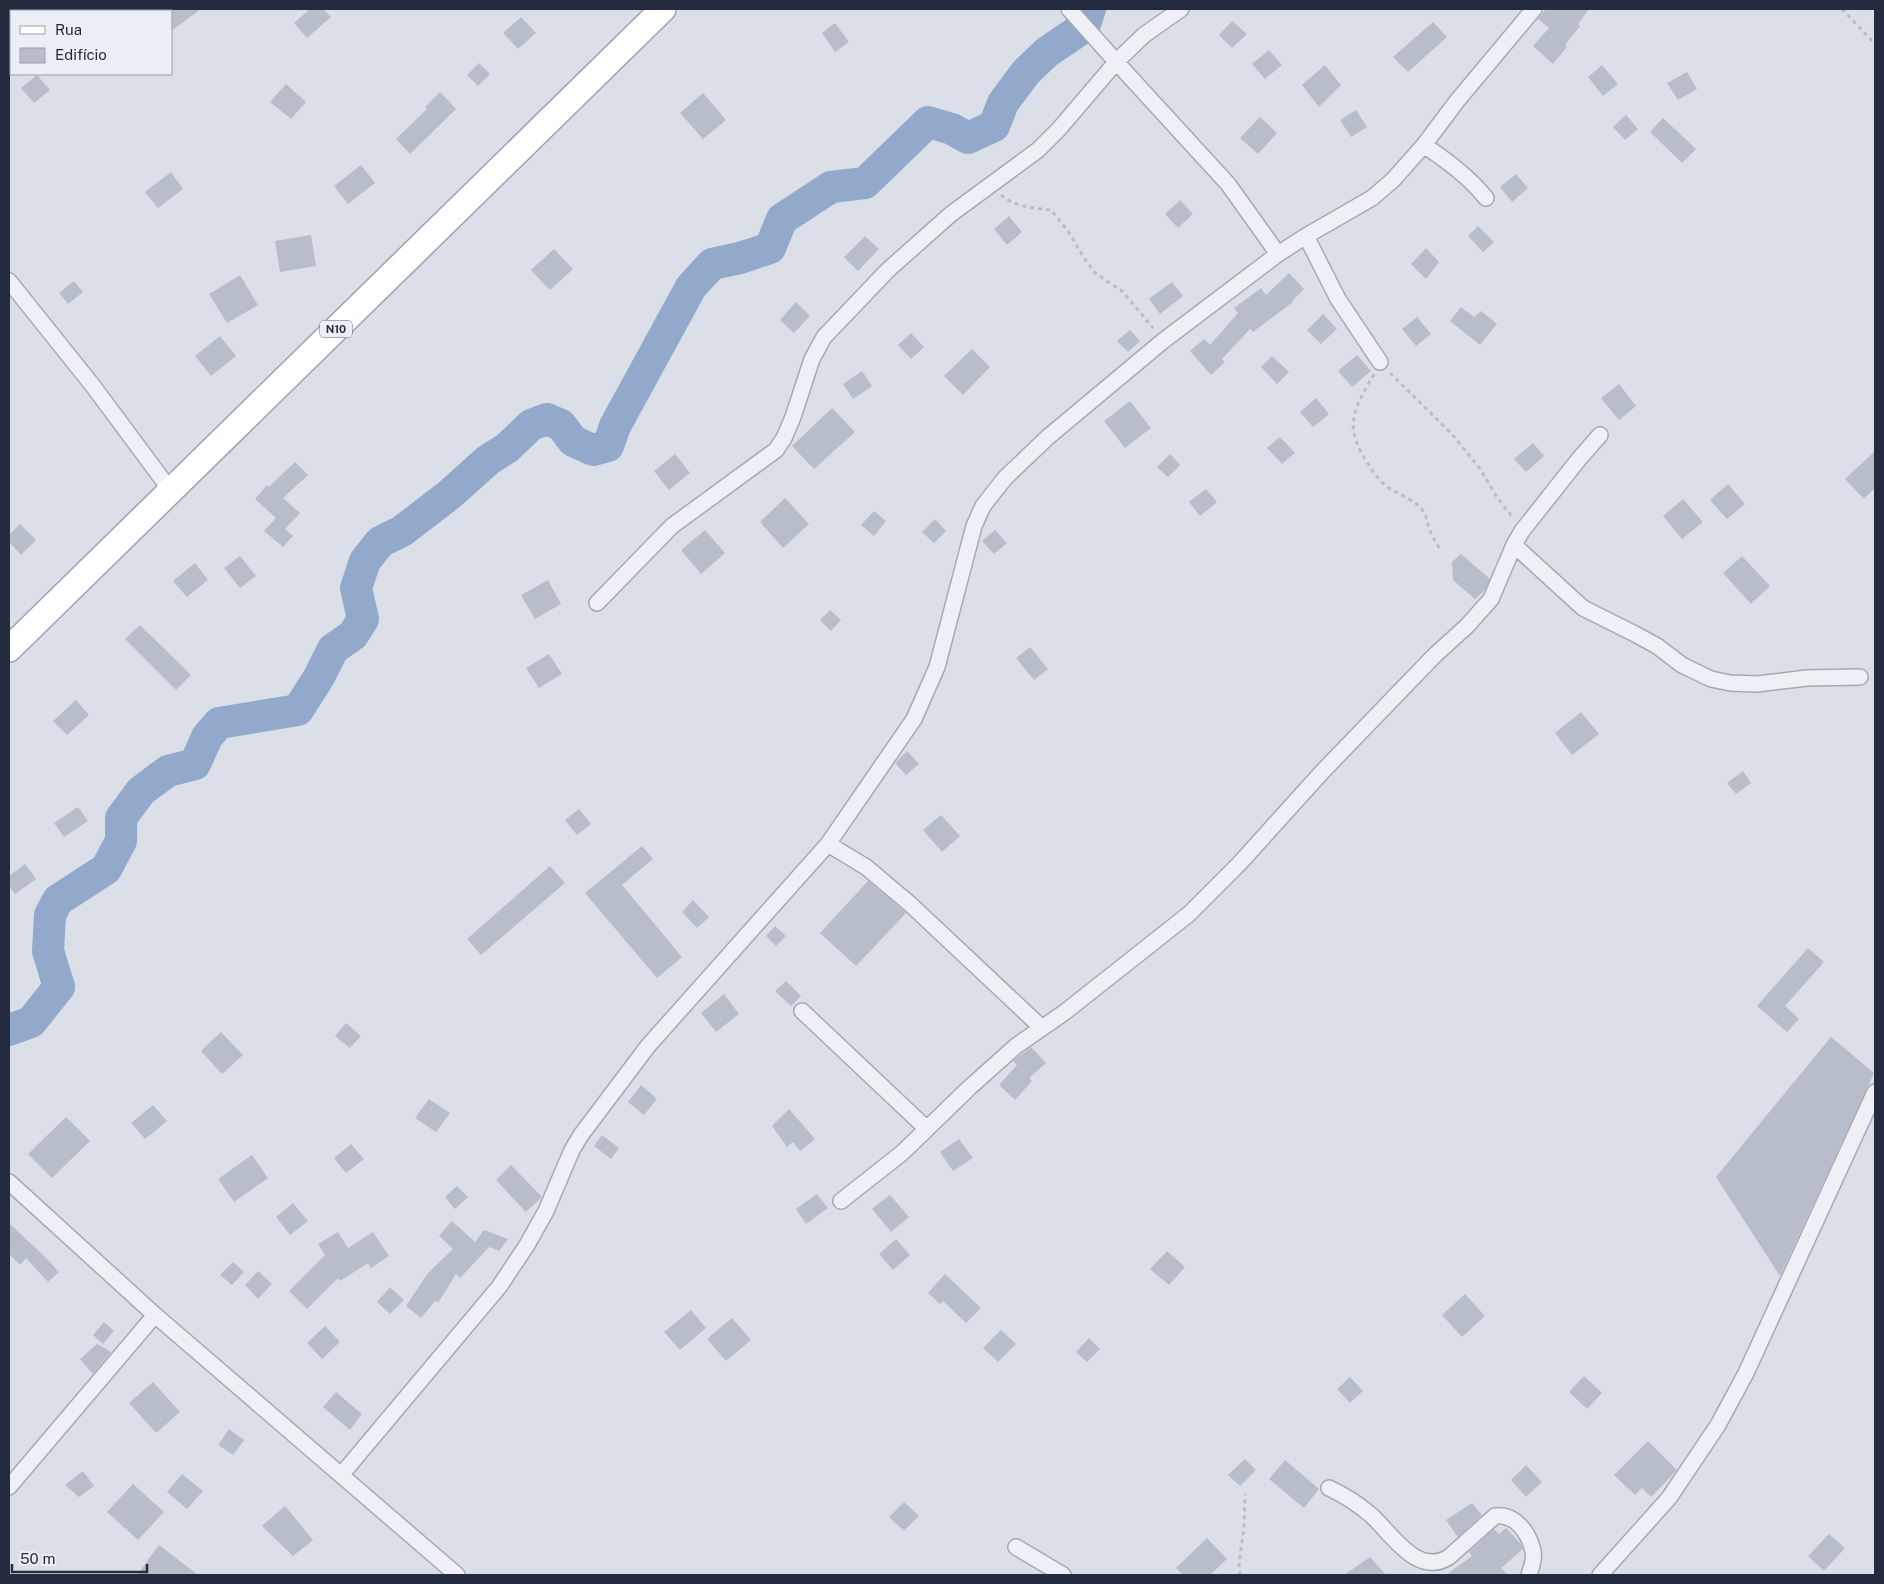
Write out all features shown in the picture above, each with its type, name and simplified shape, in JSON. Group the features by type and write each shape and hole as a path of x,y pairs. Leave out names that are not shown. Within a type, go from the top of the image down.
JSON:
{"main road":[{"name":"N10","path":"9,649 664,9"}],"street":[{"path":"1069,9 1228,184 1278,254"},
{"path":"596,603 672,526 776,450 784,438 793,417 812,359 824,337 888,270 951,214 1045,143 1117,61 1144,35 1181,9"},
{"path":"342,1474 499,1287 527,1245 546,1211 572,1150 581,1135 648,1046 828,844 914,719 937,667 974,526 983,506 1005,478 1048,437 1163,341 1278,254 1372,198 1393,180 1424,145 1457,101 1534,9"},
{"path":"1424,145 1466,175 1486,198"},
{"path":"1306,236 1338,298 1380,362"},
{"path":"9,281 93,386 171,491"},
{"path":"841,1201 902,1153 1016,1046 1042,1028 1188,914 1239,864 1323,771 1491,599 1522,531 1579,458 1600,435"},
{"path":"1514,545 1583,608 1635,634 1656,646 1682,665 1711,680 1757,684 1807,678 1860,677"},
{"path":"828,844 866,867 910,904 1042,1028"},
{"path":"802,1011 927,1128"},
{"path":"1600,1575 1669,1498 1718,1424 1746,1373 1875,1092"},
{"path":"9,1182 156,1315 457,1575"},
{"path":"9,1487 156,1315"},
{"path":"1329,1488 1351,1498 1372,1516 1406,1552 1417,1559 1430,1562 1444,1560 1449,1557 1495,1516 1504,1515 1512,1518 1523,1530 1533,1551 1529,1575"},
{"path":"1016,1547 1063,1575"}],"path":[{"path":"1842,9 1875,44"},
{"path":"990,185 1008,201 1032,208 1051,210 1073,238 1095,273 1123,292 1143,314 1163,341"},
{"path":"1441,551 1423,512 1405,496 1381,481 1360,452 1356,441 1352,427 1354,413 1380,362 1451,433 1481,470 1496,496 1522,531"},
{"path":"1240,1575 1239,1563 1244,1528 1245,1494"}],"building":[{"path":"171,9 201,9 172,30"},
{"path":"310,9 323,9 331,17 307,38 294,23"},
{"path":"1546,9 1589,9 1578,24 1580,26 1565,45 1567,47 1553,64 1533,46 1549,28 1538,19"},
{"path":"521,17 536,33 518,49 503,33"},
{"path":"1232,21 1247,34 1232,48 1219,35"},
{"path":"1433,22 1447,37 1408,72 1393,57"},
{"path":"835,23 849,42 835,52 822,33"},
{"path":"1269,50 1282,65 1265,79 1252,64"},
{"path":"479,63 490,74 478,86 467,75"},
{"path":"1325,65 1341,85 1319,107 1302,85"},
{"path":"1602,65 1618,84 1603,96 1588,77"},
{"path":"1687,72 1697,89 1678,100 1667,83"},
{"path":"37,75 50,90 34,103 21,88"},
{"path":"286,84 306,102 291,119 270,102"},
{"path":"440,92 456,109 410,154 396,139 427,109 425,107"},
{"path":"703,93 726,120 703,139 680,113"},
{"path":"1356,110 1367,127 1351,137 1340,120"},
{"path":"1626,115 1638,129 1625,140 1613,127"},
{"path":"1260,117 1277,133 1258,154 1240,138"},
{"path":"1663,118 1696,149 1682,163 1650,132"},
{"path":"361,165 375,183 348,204 334,186"},
{"path":"171,172 183,189 158,208 145,192"},
{"path":"1516,174 1528,188 1512,202 1500,187"},
{"path":"1180,200 1193,214 1178,228 1165,214"},
{"path":"1009,216 1022,232 1007,245 994,229"},
{"path":"1478,226 1494,242 1483,252 1468,236"},
{"path":"311,235 316,266 280,272 275,241"},
{"path":"865,236 879,249 858,271 844,257"},
{"path":"1426,248 1439,262 1426,279 1411,264"},
{"path":"554,249 573,269 550,290 531,270"},
{"path":"1289,273 1304,289 1293,302 1253,332 1250,329 1222,359 1225,362 1211,375 1190,351 1204,339 1210,345 1238,313 1234,308 1261,288 1266,295"},
{"path":"240,275 258,305 227,323 209,294"},
{"path":"74,281 83,292 68,304 59,293"},
{"path":"1172,282 1183,296 1160,314 1149,299"},
{"path":"796,302 810,316 794,333 780,320"},
{"path":"1461,307 1474,317 1481,311 1497,324 1480,345 1450,321"},
{"path":"1323,314 1337,329 1321,344 1307,330"},
{"path":"1417,317 1431,334 1416,346 1402,329"},
{"path":"1130,330 1140,341 1128,352 1117,341"},
{"path":"911,333 924,347 911,359 898,345"},
{"path":"220,336 236,356 211,376 195,356"},
{"path":"972,349 990,367 963,395 944,376"},
{"path":"1357,355 1371,371 1352,387 1338,371"},
{"path":"1272,356 1289,372 1277,384 1261,367"},
{"path":"862,371 872,386 853,399 843,384"},
{"path":"1619,384 1636,406 1619,420 1601,398"},
{"path":"1316,398 1329,414 1313,427 1300,412"},
{"path":"1130,401 1151,428 1125,448 1104,421"},
{"path":"832,408 855,432 814,469 792,446"},
{"path":"1280,437 1295,453 1282,464 1267,448"},
{"path":"1533,443 1544,456 1526,472 1514,459"},
{"path":"1875,451 1875,488 1864,499 1845,479"},
{"path":"675,454 690,473 669,490 654,471"},
{"path":"1170,454 1180,465 1168,477 1157,467"},
{"path":"295,462 308,475 283,498 300,513 285,529 293,536 283,547 264,531 276,518 255,499 267,485 269,487"},
{"path":"1728,484 1745,504 1727,519 1710,500"},
{"path":"1206,489 1217,502 1200,516 1189,502"},
{"path":"785,498 809,524 783,548 760,522"},
{"path":"1683,499 1703,522 1682,539 1663,516"},
{"path":"874,511 886,521 874,536 861,525"},
{"path":"935,519 946,531 934,543 922,532"},
{"path":"20,524 36,540 21,555 9,542 9,535"},
{"path":"705,530 725,553 701,574 681,550"},
{"path":"995,530 1007,543 994,554 982,541"},
{"path":"1461,554 1490,579 1485,590 1475,599 1453,580 1452,562"},
{"path":"240,556 256,576 240,588 224,568"},
{"path":"1742,556 1770,586 1751,604 1723,573"},
{"path":"195,563 208,580 187,597 173,581"},
{"path":"548,580 561,604 535,619 521,595"},
{"path":"830,610 841,620 831,631 820,620"},
{"path":"140,625 191,675 176,690 125,639"},
{"path":"1030,647 1048,669 1034,680 1016,658"},
{"path":"549,654 562,674 539,688 526,668"},
{"path":"76,700 89,715 67,735 53,721"},
{"path":"1581,712 1599,734 1572,755 1555,733"},
{"path":"907,751 919,764 906,775 895,763"},
{"path":"1743,771 1751,783 1736,794 1727,783"},
{"path":"78,807 88,821 64,837 54,823"},
{"path":"579,809 591,824 577,835 565,820"},
{"path":"941,815 960,836 942,852 923,830"},
{"path":"642,846 653,859 622,885 682,957 657,978 585,893"},
{"path":"25,864 36,879 15,894 9,886 9,876"},
{"path":"550,866 565,883 481,955 467,939"},
{"path":"868,881 906,913 856,966 820,933"},
{"path":"693,900 709,917 697,928 682,912"},
{"path":"775,926 786,936 776,946 766,936"},
{"path":"1808,948 1824,962 1785,1006 1799,1019 1787,1032 1757,1006"},
{"path":"786,981 801,996 791,1006 775,991"},
{"path":"724,994 739,1014 716,1032 701,1013"},
{"path":"346,1023 361,1036 350,1048 335,1036"},
{"path":"221,1032 243,1055 222,1074 201,1051"},
{"path":"1831,1037 1874,1073 1780,1276 1716,1177"},
{"path":"1031,1047 1046,1063 1029,1078 1032,1081 1015,1100 999,1085 1017,1065 1013,1061"},
{"path":"641,1085 657,1099 644,1115 628,1102"},
{"path":"429,1099 450,1113 436,1132 415,1118"},
{"path":"153,1105 167,1121 145,1139 131,1123"},
{"path":"789,1109 815,1139 800,1151 793,1142 787,1147 772,1126"},
{"path":"66,1117 90,1141 52,1178 28,1154"},
{"path":"602,1135 619,1148 611,1159 594,1146"},
{"path":"959,1139 973,1158 953,1171 940,1152"},
{"path":"351,1144 364,1159 346,1173 334,1158"},
{"path":"252,1155 268,1178 234,1202 218,1179"},
{"path":"511,1165 542,1197 526,1212 496,1180"},
{"path":"457,1186 468,1197 455,1209 445,1197"},
{"path":"817,1194 828,1208 806,1224 796,1209"},
{"path":"890,1195 909,1217 891,1232 872,1209"},
{"path":"293,1203 308,1221 290,1235 276,1217"},
{"path":"452,1221 475,1242 484,1230 508,1239 499,1251 489,1247 460,1278 456,1274 438,1303 435,1301 421,1318 406,1306 428,1273 453,1249 439,1236"},
{"path":"9,1223 59,1272 48,1282 26,1258 20,1265 9,1254"},
{"path":"338,1232 348,1248 373,1232 389,1256 371,1268 368,1263 340,1281 338,1278 307,1309 289,1291 325,1255 318,1244"},
{"path":"896,1239 910,1255 893,1270 879,1254"},
{"path":"1167,1251 1185,1267 1169,1285 1150,1269"},
{"path":"233,1262 244,1272 232,1285 220,1275"},
{"path":"258,1271 272,1284 258,1299 245,1285"},
{"path":"945,1274 981,1308 966,1323 943,1301 940,1304 928,1293"},
{"path":"390,1287 404,1300 390,1314 377,1302"},
{"path":"1465,1294 1485,1316 1462,1337 1442,1315"},
{"path":"691,1310 706,1328 680,1350 664,1332"},
{"path":"732,1318 751,1340 726,1361 707,1339"},
{"path":"104,1322 114,1331 103,1344 93,1335"},
{"path":"325,1326 340,1342 322,1359 307,1343"},
{"path":"1001,1330 1016,1344 998,1362 983,1348"},
{"path":"1089,1338 1100,1349 1087,1362 1076,1352"},
{"path":"97,1344 111,1352 93,1374 80,1359"},
{"path":"1584,1376 1602,1393 1587,1409 1569,1392"},
{"path":"1350,1377 1363,1391 1350,1403 1337,1389"},
{"path":"153,1382 180,1412 156,1433 129,1403"},
{"path":"336,1392 362,1414 350,1430 323,1407"},
{"path":"229,1429 244,1440 233,1455 218,1445"},
{"path":"1648,1441 1677,1470 1651,1497 1642,1488 1635,1495 1614,1475"},
{"path":"1245,1459 1256,1470 1240,1486 1228,1475"},
{"path":"1285,1460 1319,1489 1304,1508 1269,1479"},
{"path":"1526,1465 1542,1482 1526,1497 1511,1480"},
{"path":"83,1471 94,1486 79,1497 65,1485"},
{"path":"182,1474 203,1491 187,1509 167,1492"},
{"path":"133,1484 164,1512 138,1540 107,1512"},
{"path":"904,1502 919,1516 904,1531 889,1517"},
{"path":"1472,1503 1482,1515 1458,1537 1446,1520"},
{"path":"285,1506 313,1540 293,1556 262,1526"},
{"path":"1506,1528 1521,1544 1523,1549 1501,1568 1508,1575 1446,1575 1472,1556 1469,1552 1494,1529 1499,1534"},
{"path":"1829,1534 1845,1548 1824,1571 1808,1556"},
{"path":"1207,1538 1227,1559 1210,1575 1183,1575 1176,1568"},
{"path":"159,1545 198,1575 137,1575"},
{"path":"1370,1557 1386,1575 1344,1575"}],"waterway":[{"path":"9,1030 31,1022 59,987 48,951 50,915 58,900 106,869 121,841 121,818 141,791 168,771 195,764 207,737 219,723 298,710 319,677 333,649 353,635 363,619 356,588 365,561 380,542 402,531 449,495 488,460 507,448 531,425 547,419 561,425 573,441 593,450 608,446 615,426 691,287 712,264 740,258 770,248 782,219 831,187 865,183 928,122 952,129 968,138 994,126 1003,103 1026,72 1047,52 1084,27 1090,9"}]}
